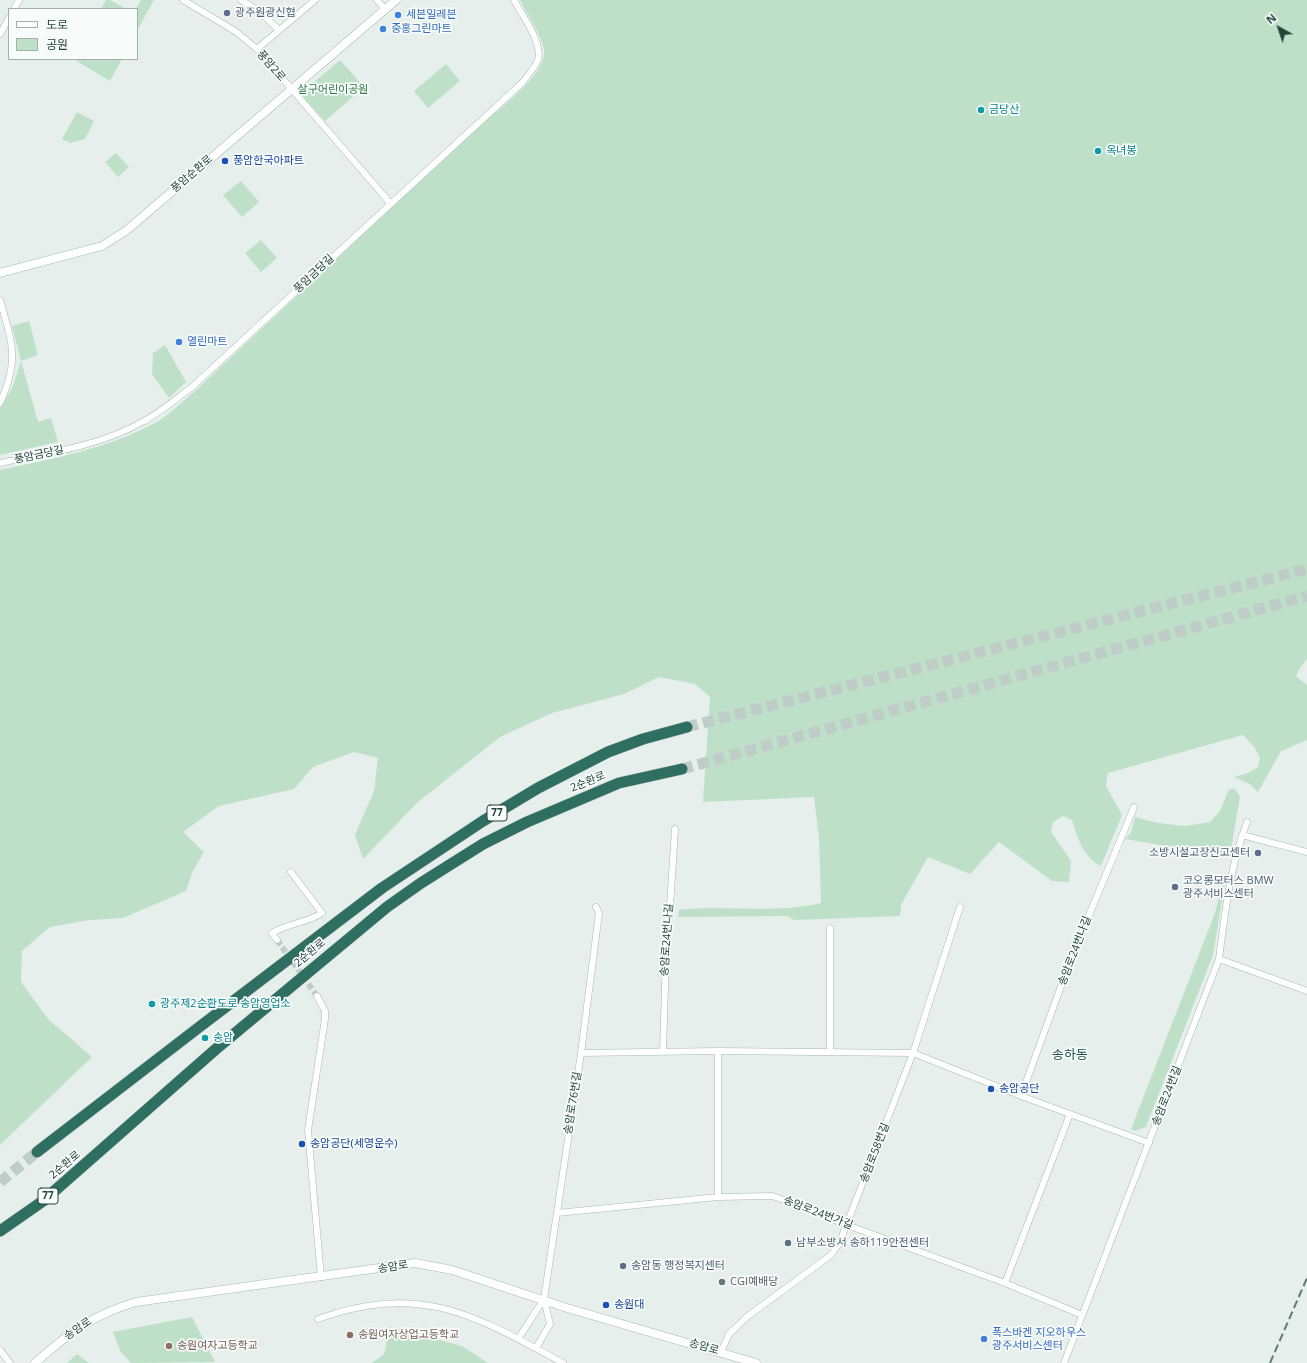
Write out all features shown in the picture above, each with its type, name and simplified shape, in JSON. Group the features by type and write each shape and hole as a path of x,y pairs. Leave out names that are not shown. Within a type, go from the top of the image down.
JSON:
{"highway":[{"name":"2순환로","path":"38,1152 382,888 483,821 538,788 608,752 643,739 687,727"},
{"name":"2순환로","path":"0,1231 43,1201 222,1044 387,907 421,883 483,844 527,822 619,783 682,769"}],"main road":[{"name":"풍암순환로","path":"0,274 102,246 121,234 396,0"},
{"name":"송암로","path":"35,1363 80,1327 97,1316 136,1302 415,1263 452,1270 567,1308 756,1363"}],"street":[{"name":"풍암2로","path":"183,0 235,31 257,49 391,204"},
{"path":"241,0 260,12 279,30"},
{"path":"257,49 315,0"},
{"path":"377,0 385,9"},
{"name":"풍암금당길","path":"0,463 75,447 108,438 130,429 156,414 192,387 522,83 538,60 539,49 514,0"},
{"path":"0,34 8,20"},
{"path":"0,300 14,354 7,387 0,403"},
{"name":"송암로24번나길","path":"1021,1096 1072,956 1134,807"},
{"name":"송암로24번길","path":"1064,1363 1219,959 1227,904 1242,835 1247,822"},
{"name":"송암로24번나길","path":"663,1052 667,921 670,906 674,829"},
{"path":"1242,835 1307,852"},
{"path":"277,940 272,933 291,923 315,918 322,913 291,872"},
{"name":"송암로76번길","path":"544,1300 581,1053 599,913 596,907"},
{"name":"송암로58번길","path":"720,1352 729,1334 748,1316 831,1255 839,1244 913,1053 960,907"},
{"path":"830,928 830,1052"},
{"path":"1219,959 1307,992"},
{"path":"317,996 325,1011 325,1018 308,1130 321,1277"},
{"path":"718,1051 718,1197"},
{"path":"581,1053 718,1051 913,1053 1021,1096 1149,1143"},
{"path":"1005,1283 1070,1114"},
{"name":"송암로24번가길","path":"557,1213 718,1197 772,1196 797,1204 846,1225 1005,1283 1082,1315"},
{"path":"518,1339 544,1300"},
{"path":"536,1348 550,1324 544,1300"},
{"path":"318,1319 341,1311 380,1304 414,1302 440,1306 465,1314 518,1339 563,1363"},
{"path":"0,1350 10,1363"}],"green space":[{"path":"106,0 110,0 124,8 102,8"},
{"path":"141,0 154,0 138,29 138,8 137,8"},
{"path":"520,0 1307,0 1307,659 1296,676 1307,685 1307,740 1281,751 1258,792 1250,784 1234,777 1248,773 1258,767 1260,758 1255,748 1243,735 1108,773 1106,786 1122,815 1101,866 1085,852 1072,820 1063,816 1053,822 1051,832 1071,861 1069,882 1052,881 999,842 970,874 928,857 901,905 900,916 794,920 787,916 678,917 679,910 715,908 769,909 821,903 819,839 814,797 703,802 710,697 695,684 659,677 624,694 552,713 500,737 418,802 363,859 355,835 374,791 378,758 354,752 313,767 294,789 219,806 183,832 204,852 193,871 186,891 123,918 90,920 50,927 22,951 21,982 48,1019 92,1057 0,1145 0,470 80,452 119,439 157,422 195,391 480,125 530,81 543,60 544,50 537,31"},
{"path":"75,60 121,60 110,81"},
{"name":"살구어린이공원","path":"340,60 364,87 325,121 304,98 306,89"},
{"path":"446,64 460,81 428,108 414,91"},
{"path":"77,112 94,121 85,139 70,143 62,139"},
{"path":"116,153 129,167 118,177 105,162"},
{"path":"241,181 259,202 242,217 223,195"},
{"path":"261,240 277,258 261,272 245,253"},
{"path":"29,321 38,355 21,361 12,326"},
{"path":"165,345 186,382 169,398 152,374 153,353"},
{"path":"21,361 38,422 51,418 58,442 0,455 0,409 12,388"},
{"path":"1229,789 1235,789 1240,797 1230,855 1227,856 1125,839 1131,833 1135,817 1158,823 1185,826 1210,822 1220,811"},
{"path":"1225,873 1226,876 1213,955 1146,1127 1135,1131 1131,1129 1215,913"},
{"name":"송원여자고등학교","path":"192,1317 215,1362 131,1363 121,1352 113,1332"},
{"path":"390,1327 462,1346 488,1363 372,1363 384,1354"},
{"path":"77,1354 89,1363 67,1363"}],"tunnel":[{"path":"687,727 1307,569"},
{"path":"682,769 1307,596"},
{"path":"277,940 317,996"},
{"path":"0,1182 37,1152"}],"railway":[{"path":"1270,1363 1307,1278"}],"place":[{"name":"광주원광신협","path":"227,13"},
{"name":"세븐일레븐","path":"398,15"},
{"name":"중흥그린마트","path":"383,29"},
{"name":"금당산","path":"981,110"},
{"name":"옥녀봉","path":"1098,151"},
{"name":"풍암한국아파트","path":"225,161"},
{"name":"열린마트","path":"179,342"},
{"name":"소방시설고장신고센터","path":"1258,853"},
{"name":"코오롱모터스 BMW 광주서비스센터","path":"1175,887"},
{"name":"광주제2순환도로 송암영업소","path":"152,1004"},
{"name":"송암","path":"205,1038"},
{"name":"송암공단","path":"991,1089"},
{"name":"송암공단(세영운수)","path":"302,1144"},
{"name":"남부소방서 송하119안전센터","path":"788,1243"},
{"name":"송암동 행정복지센터","path":"623,1266"},
{"name":"CGI예배당","path":"722,1282"},
{"name":"송원대","path":"606,1305"},
{"name":"송원여자상업고등학교","path":"350,1335"},
{"name":"폭스바겐 지오하우스 광주서비스센터","path":"984,1339"},
{"name":"송원여자고등학교","path":"169,1346"}],"district":[{"name":"송하동","path":"1070,1055"}]}
